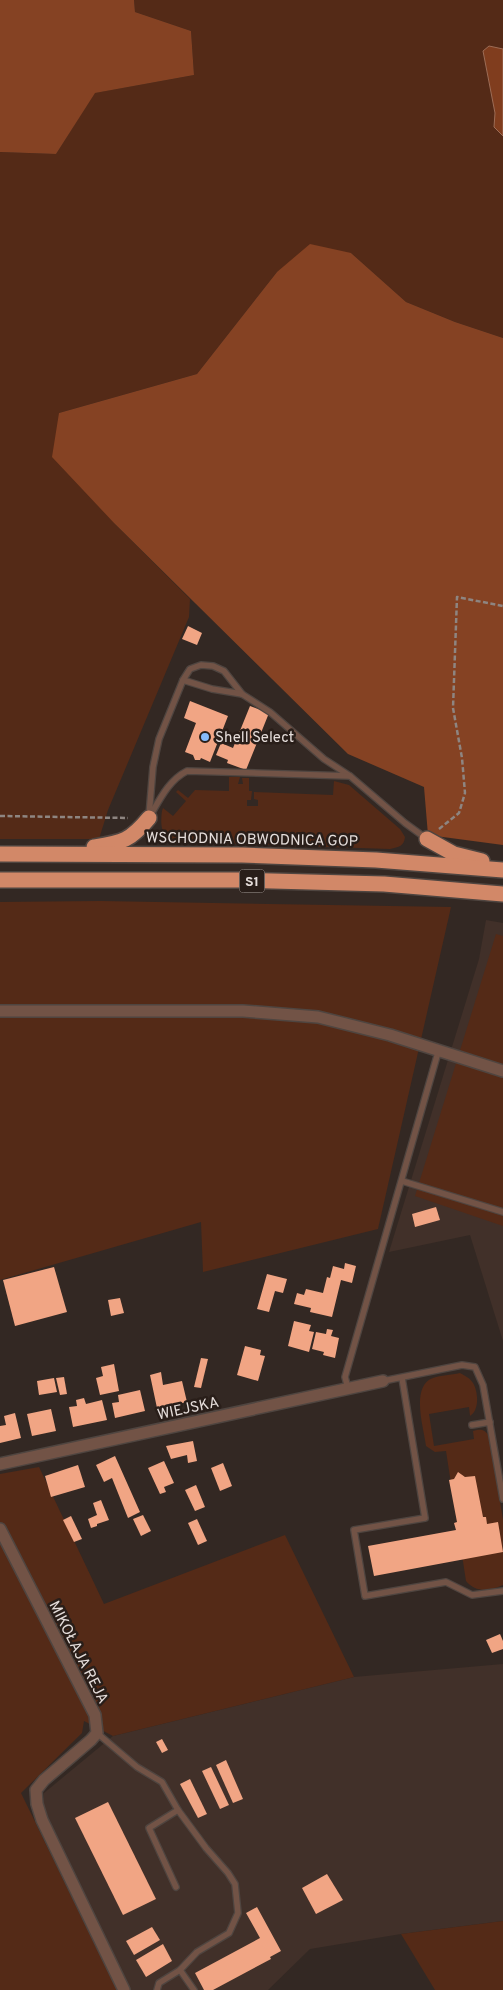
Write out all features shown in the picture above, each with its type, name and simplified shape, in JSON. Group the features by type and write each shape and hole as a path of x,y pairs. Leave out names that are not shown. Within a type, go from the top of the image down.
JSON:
{"highway":[{"path":"58,854 126,840 137,833 149,818"},
{"path":"427,839 454,854 503,868"},
{"name":"WSCHODNIA OBWODNICA GOP","path":"0,854 242,855 376,860 503,868"},
{"name":"S1","path":"0,880 239,880 384,884 503,894"}],"street":[{"path":"0,1011 242,1011 318,1017 439,1050 503,1071"},
{"name":"WIEJSKA","path":"0,1464 383,1381"},
{"name":"MIKOŁAJA REJA","path":"0,1528 95,1715 97,1733"},
{"path":"97,1733 44,1780 36,1790 37,1804 42,1820 124,1990"}],"lane":[{"path":"149,818 159,739 183,680 190,669 201,665 213,666 224,671 242,694 270,712 324,759 350,776 405,823 427,839"},
{"path":"183,680 212,689 242,694"},
{"path":"149,818 168,786 177,776 187,771 350,776"},
{"path":"348,1388 346,1377 439,1050"},
{"path":"402,1181 503,1212"},
{"path":"383,1381 462,1365 475,1368 483,1385 503,1499"},
{"path":"402,1378 425,1518 354,1530 365,1596 446,1582 472,1595 503,1591"},
{"path":"472,1425 490,1422"},
{"path":"97,1733 137,1767 162,1782 178,1810 206,1848 228,1872 235,1884 238,1913 229,1932 197,1952 180,1970 159,1983 157,1990"},
{"path":"176,1888 149,1828 178,1810"},
{"path":"180,1970 194,1990"}],"path":[{"path":"427,839 459,813 465,792 462,758 453,708 457,597 503,606"},
{"path":"0,816 149,818"}],"shaded area":[{"path":"0,0 134,0 135,12 191,31 194,75 95,93 56,154 0,152"},
{"path":"134,0 503,0 503,49 489,46 483,52 495,113 494,127 503,136 503,338 455,322 406,302 351,253 277,272 197,374 59,413 115,524 190,599 189,617 108,810 99,839 0,839 0,152 56,154 94,93 194,75 191,31 135,12"},
{"path":"489,46 503,49 503,136 494,127 495,113 483,51"},
{"path":"310,244 351,253 406,302 455,322 503,338 503,845 428,835 424,787 348,754 115,524 52,457 59,413 197,374 277,272"},
{"path":"229,777 240,777 238,784 243,784 242,778 249,778 249,791 252,791 251,800 247,800 247,806 258,806 258,800 254,799 254,792 333,795 334,781 349,785 400,829 405,837 404,842 396,848 390,849 176,842 171,841 164,835 161,821 163,808 173,816 186,801 176,792 178,790 188,798 195,790 229,791"},
{"path":"100,901 451,907 378,1229 203,1272 201,1222 0,1280 0,902"},
{"path":"486,920 503,923 503,1341 470,1235 389,1252 479,959"},
{"path":"496,934 503,936 503,1226 415,1196"},
{"path":"460,1373 470,1379 475,1386 477,1405 473,1413 470,1416 469,1407 429,1414 434,1446 474,1439 473,1431 476,1430 484,1431 489,1436 503,1520 503,1585 488,1590 474,1588 466,1581 446,1451 435,1452 426,1446 421,1419 420,1399 426,1383 436,1377"},
{"path":"39,1467 104,1604 285,1535 354,1677 113,1736 84,1721 82,1733 21,1793 117,1990 0,1990 0,1474"},
{"path":"503,1664 503,1921 401,1934 310,1949 268,1990 129,1990 44,1814 44,1793 113,1736 354,1677"},
{"path":"503,1921 503,1990 435,1990 401,1934"}],"building":[{"path":"188,626 202,633 197,645 182,639"},
{"name":"Shell Select","path":"190,701 228,716 210,762 201,758 200,760 195,760 193,755 185,752 196,723 184,718"},
{"path":"250,706 269,713 246,770 227,763 228,760 216,755 221,743 233,748"},
{"path":"436,1207 440,1220 415,1227 412,1214"},
{"path":"345,1263 356,1266 352,1283 341,1280 332,1317 310,1312 311,1308 294,1304 297,1293 304,1295 306,1289 323,1293 327,1277 330,1278 333,1266 344,1269"},
{"path":"54,1267 67,1312 15,1326 3,1280"},
{"path":"267,1274 287,1279 283,1293 275,1291 269,1312 257,1309"},
{"path":"120,1298 124,1313 111,1316 108,1300"},
{"path":"294,1321 311,1325 309,1331 314,1332 309,1352 288,1346"},
{"path":"327,1329 333,1330 331,1336 339,1338 335,1358 323,1355 324,1352 312,1349 316,1332 326,1334"},
{"path":"245,1346 261,1350 260,1355 265,1356 258,1381 237,1375"},
{"path":"201,1358 208,1359 201,1388 194,1387"},
{"path":"114,1364 119,1391 100,1395 96,1378 103,1376 101,1367"},
{"path":"161,1372 163,1385 182,1381 187,1402 157,1408 150,1375"},
{"path":"64,1377 67,1394 60,1395 56,1378"},
{"path":"54,1378 57,1392 39,1395 37,1381"},
{"path":"140,1390 145,1411 115,1418 112,1403 119,1402 118,1395"},
{"path":"84,1398 86,1404 102,1400 107,1420 73,1427 69,1407 77,1406 76,1400"},
{"path":"51,1409 56,1431 32,1436 27,1414"},
{"path":"15,1413 21,1438 0,1443 0,1426 6,1425 4,1416"},
{"path":"193,1441 197,1461 188,1463 187,1455 171,1459 166,1446"},
{"path":"115,1456 140,1512 128,1518 112,1478 104,1482 96,1465"},
{"path":"164,1461 174,1483 164,1487 166,1492 160,1494 148,1468"},
{"path":"223,1463 232,1486 220,1491 211,1468"},
{"path":"78,1465 85,1487 51,1497 45,1476"},
{"path":"458,1472 465,1477 475,1476 483,1517 486,1517 487,1524 498,1522 503,1552 374,1576 368,1546 456,1530 454,1523 457,1522 449,1480 454,1479"},
{"path":"196,1485 205,1507 195,1511 185,1490"},
{"path":"101,1500 109,1520 91,1528 88,1519 97,1515 93,1503"},
{"path":"143,1515 151,1531 141,1536 133,1519"},
{"path":"71,1516 82,1539 74,1542 63,1520"},
{"path":"197,1519 207,1541 198,1545 188,1523"},
{"path":"500,1634 503,1641 503,1649 492,1653 486,1640"},
{"path":"162,1739 168,1750 162,1753 156,1742"},
{"path":"226,1760 243,1799 233,1803 216,1765"},
{"path":"211,1767 229,1805 220,1809 202,1771"},
{"path":"190,1779 207,1814 198,1818 180,1784"},
{"path":"108,1802 156,1899 123,1915 75,1818"},
{"path":"327,1874 343,1900 316,1914 302,1888"},
{"path":"257,1907 281,1951 270,1957 271,1959 213,1990 204,1990 195,1973 260,1938 246,1913"},
{"path":"152,1927 160,1940 134,1955 126,1941"},
{"path":"163,1944 172,1961 146,1977 136,1960"}],"place":[{"name":"Shell Select","path":"205,737"}]}
